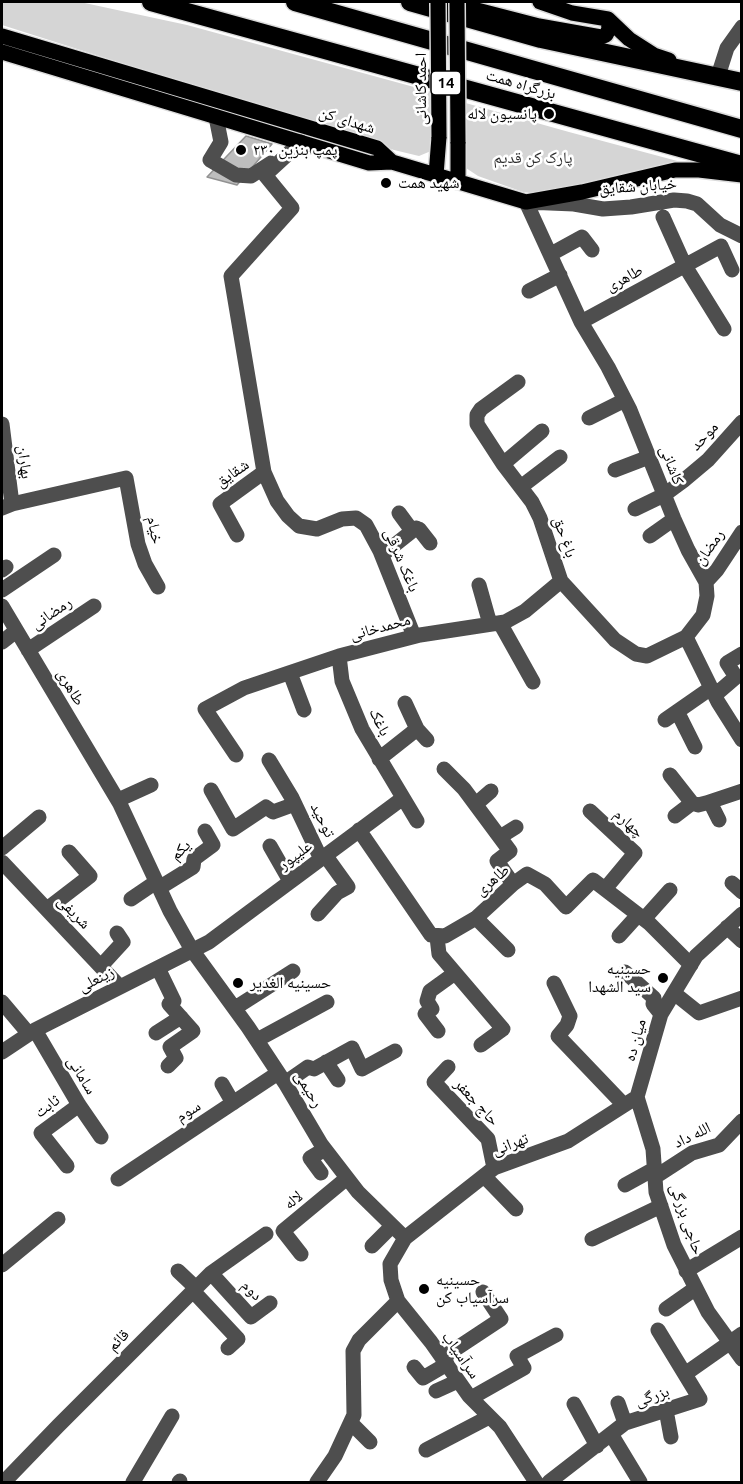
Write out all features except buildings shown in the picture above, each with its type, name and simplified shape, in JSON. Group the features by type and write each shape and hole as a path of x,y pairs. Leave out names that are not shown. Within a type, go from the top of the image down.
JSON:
{"highway":[{"name":"بزرگراه همت","path":"151,2 741,165"},
{"name":"بزرگراه همت","path":"295,2 741,129"},
{"path":"410,2 541,39 741,82"}],"main road":[{"name":"احمد کاشانی","path":"436,175 439,137 438,2"},
{"path":"446,2 539,26 601,37 606,35 609,29 608,19"},
{"path":"457,2 458,182"},
{"path":"540,2 573,13 608,19 629,39 654,55 718,76"},
{"name":"شهدای کن","path":"2,36 376,148 392,162"},
{"path":"2,52 369,163 392,162 526,202 582,192 675,170 699,170 741,175"}],"street":[{"path":"718,76 727,48 741,27"},
{"path":"216,117 220,142 210,160 236,175 251,176 301,142"},
{"path":"264,472 231,276 292,208 265,175 301,142"},
{"name":"خیابان شقایق","path":"526,202 574,204 603,209 674,200 687,201 697,204 720,225 741,236"},
{"name":"کاشانی","path":"526,202 580,322 626,400 674,519 706,582"},
{"path":"663,217 685,266 724,329"},
{"path":"551,254 582,237 592,250"},
{"name":"طاهری","path":"580,322 721,246 732,270"},
{"path":"529,291 560,275"},
{"name":"باغ حق","path":"518,382 481,409 477,415 477,424 503,464 522,486 540,518 561,581 615,640 636,654 647,656 659,652 686,637"},
{"path":"589,418 626,400"},
{"name":"موحد","path":"635,509 664,495 708,460 741,422"},
{"name":"بهاران","path":"2,424 7,506"},
{"path":"503,464 542,430"},
{"path":"522,486 560,457"},
{"path":"615,470 649,457"},
{"name":"شقایق","path":"237,535 220,504 264,472"},
{"name":"باغک شرقی","path":"264,472 277,501 299,526 317,529 342,519 356,518 366,525 382,555 414,636"},
{"name":"خیام","path":"7,506 126,478 138,544 145,564 158,588"},
{"path":"399,513 410,528 419,529 430,543"},
{"path":"650,536 674,519"},
{"path":"382,555 416,528"},
{"name":"رمضان","path":"706,582 717,570 741,532"},
{"path":"2,590 54,555"},
{"name":"محمدخانی","path":"236,755 205,709 244,688 339,656 414,636 505,622 525,611 561,581"},
{"path":"706,582 707,596 703,615 686,637 741,740"},
{"path":"479,585 495,623 533,681"},
{"name":"طاهری","path":"2,606 118,800 192,950"},
{"name":"رمضانی","path":"28,650 94,606"},
{"path":"2,642 16,631"},
{"path":"695,747 671,717 736,677 727,663 741,654"},
{"name":"باغک","path":"339,656 342,681 362,729 417,820"},
{"path":"290,673 304,710"},
{"path":"379,759 422,734 405,703"},
{"name":"توحید","path":"269,760 323,857 348,887 337,893 318,914"},
{"path":"444,769 476,804 510,851 497,861 513,884"},
{"path":"670,775 692,803 698,805 741,791"},
{"path":"118,800 151,785"},
{"path":"211,790 233,829 266,807 273,812 293,801"},
{"path":"476,804 491,791"},
{"name":"علیپور","path":"210,942 403,798"},
{"path":"710,802 719,820"},
{"path":"675,816 692,803"},
{"name":"چهارم","path":"590,811 636,853 605,889"},
{"path":"2,848 39,817"},
{"path":"500,837 516,827"},
{"path":"359,830 432,935 437,937 439,954 503,1029 481,1045"},
{"name":"یکم","path":"158,885 193,867 194,859 213,845 205,831"},
{"path":"270,846 290,882"},
{"path":"47,909 90,876 69,852"},
{"name":"شریفی","path":"2,862 120,987"},
{"name":"طاهری","path":"437,937 445,936 476,918 527,874 545,884 566,907 593,880 605,889"},
{"path":"131,899 158,885"},
{"path":"605,889 641,917 691,965"},
{"path":"619,936 670,890"},
{"name":"میان ده","path":"631,1101 661,1014 696,956 741,914"},
{"path":"476,918 508,950"},
{"path":"727,927 741,941"},
{"path":"101,966 123,942 117,933"},
{"name":"زینعلی","path":"2,1052 32,1032 210,942"},
{"name":"رحیمی","path":"192,950 257,1040 325,1149 358,1192 405,1238"},
{"path":"158,968 174,1000 169,1004 193,1031 170,1047 176,1058 168,1066"},
{"path":"235,1008 293,971"},
{"path":"625,972 654,998 653,1004 661,1014"},
{"path":"438,1031 425,1014 432,1009 427,1001 430,991 455,973"},
{"path":"554,983 570,1016 567,1025 558,1036 631,1101"},
{"path":"674,993 699,1013 741,998"},
{"name":"سامانی","path":"2,1002 32,1032 101,1137"},
{"path":"257,1040 327,1002"},
{"path":"156,1033 181,1017"},
{"name":"سوم","path":"118,1179 233,1103 282,1078 308,1067 314,1069 352,1048 362,1069 395,1050"},
{"path":"327,1062 338,1080"},
{"name":"حاج جعفر","path":"448,1067 434,1082 488,1139 489,1172"},
{"path":"222,1084 233,1103"},
{"name":"تهرانی","path":"405,1238 489,1172 568,1141 631,1101"},
{"name":"حاجی بزرگی","path":"631,1101 653,1149 656,1192 674,1245 708,1312 735,1338 741,1359"},
{"name":"ثابت","path":"67,1166 41,1133 79,1105"},
{"name":"الله داد","path":"625,1185 655,1173 692,1153 719,1145 741,1121"},
{"path":"321,1173 310,1158 325,1149"},
{"path":"489,1172 516,1209"},
{"name":"لاله","path":"301,1254 283,1231 347,1178"},
{"path":"592,1239 661,1206"},
{"path":"2,1265 58,1219"},
{"path":"372,1246 392,1226"},
{"name":"قائم","path":"4,1482 194,1289 211,1273 266,1234"},
{"path":"686,1271 741,1237"},
{"name":"سرآسیاب","path":"405,1238 390,1264 391,1280 398,1301 471,1398 500,1427 530,1480"},
{"path":"178,1271 237,1339 228,1348"},
{"name":"دوم","path":"211,1273 251,1317 270,1303"},
{"path":"666,1309 696,1288"},
{"path":"414,1367 423,1378 501,1318 483,1292"},
{"path":"324,1480 354,1415 353,1351 359,1340 398,1301"},
{"path":"658,1330 685,1374"},
{"path":"471,1398 524,1368 518,1356 556,1335"},
{"name":"بزرگی","path":"549,1482 625,1423 700,1399 685,1374 735,1338"},
{"path":"436,1391 458,1381"},
{"path":"618,1403 625,1423"},
{"path":"574,1404 597,1446"},
{"path":"666,1410 671,1437"},
{"path":"134,1482 172,1416"},
{"path":"426,1450 489,1417"},
{"path":"351,1423 370,1442"},
{"path":"611,1434 640,1482"}],"green space":[{"path":"2,2 80,2 187,25 436,93 431,151 419,156 394,150 2,25"},
{"name":"پارک کن قدیم","path":"462,102 696,166 628,174 541,194 523,192 478,176 466,168 463,161"}],"place":[{"name":"پانسیون لاله","path":"549,114"},
{"name":"پمپ بنزین ۲۳۰","path":"241,150"},
{"name":"شهید همت","path":"386,183"},
{"name":"حسینیه سید الشهدا","path":"663,978"},
{"name":"حسینیه الغدیر","path":"238,983"},
{"name":"حسینیه سرآسیاب کن","path":"424,1289"}]}
